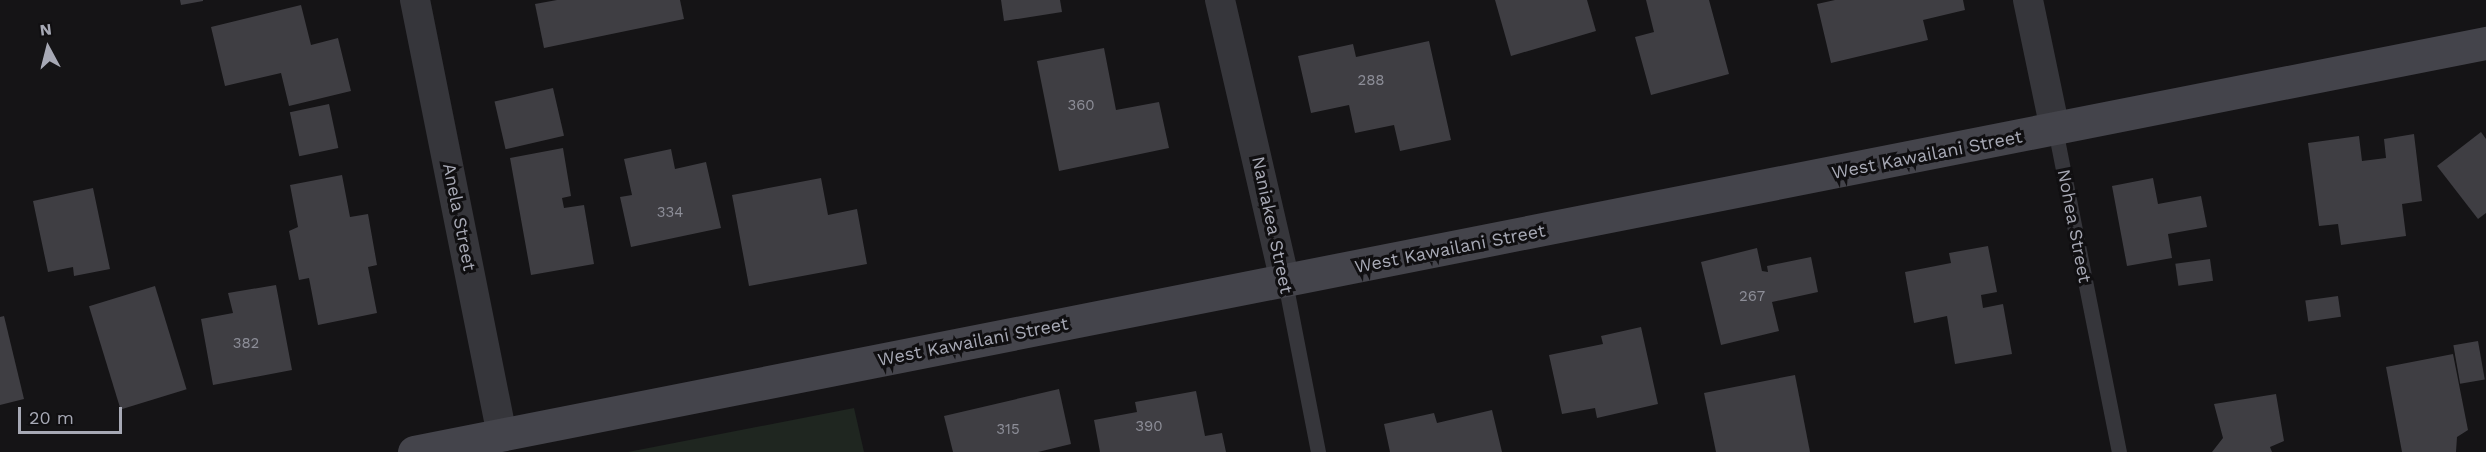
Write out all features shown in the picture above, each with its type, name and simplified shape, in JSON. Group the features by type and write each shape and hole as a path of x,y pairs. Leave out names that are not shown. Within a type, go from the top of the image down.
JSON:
{"street":[{"name":"Anela Street","path":"415,0 502,434"},
{"name":"Naniakea Street","path":"1220,0 1284,282"},
{"name":"Nohea Street","path":"2028,0 2055,129"},
{"name":"West Kawailani Street","path":"414,452 2486,44"}],"lane":[{"name":"Nohea Street","path":"2055,129 2119,452"},
{"name":"Naniakea Street","path":"1284,282 1318,452"}],"shaded area":[{"path":"854,408 864,452 628,452"}],"building":[{"path":"180,0 203,0 203,1 181,5"},
{"path":"557,0 680,0 684,19 544,48 535,4"},
{"path":"1001,0 1060,0 1062,12 1004,21"},
{"path":"1495,0 1587,0 1596,31 1511,56"},
{"path":"1646,0 1709,0 1729,74 1651,95 1635,37 1654,32"},
{"path":"1835,0 1963,0 1965,10 1923,20 1928,40 1831,63 1817,4"},
{"path":"301,5 311,45 338,38 351,91 289,106 281,73 225,86 211,27"},
{"path":"1429,41 1451,140 1400,151 1394,125 1355,133 1349,105 1311,113 1298,56 1353,44 1356,57"},
{"path":"1104,48 1116,110 1159,102 1169,148 1059,171 1037,61"},
{"path":"553,88 564,136 506,149 495,101"},
{"path":"329,104 338,148 299,156 290,112"},
{"path":"2481,132 2486,139 2486,213 2478,219 2437,166"},
{"path":"2414,134 2422,201 2402,204 2406,236 2341,245 2338,224 2319,226 2308,143 2359,136 2362,161 2386,158 2384,139"},
{"path":"563,148 571,196 562,198 564,208 584,205 594,264 531,275 510,158"},
{"path":"671,149 675,169 706,162 721,228 631,247 620,197 632,195 624,159"},
{"path":"342,175 350,217 368,214 377,265 368,267 377,313 318,325 309,278 299,280 289,231 298,227 290,185"},
{"path":"821,178 828,215 857,209 867,264 749,286 732,195"},
{"path":"2153,178 2158,204 2201,196 2207,227 2168,234 2172,258 2127,266 2112,186"},
{"path":"93,188 110,269 74,276 73,267 48,272 33,201"},
{"path":"1988,246 1997,292 1981,295 1983,308 2003,304 2012,354 1955,364 1947,316 1914,323 1905,272 1951,263 1949,253"},
{"path":"1757,248 1762,271 1768,272 1767,266 1811,257 1818,292 1772,302 1779,331 1721,345 1701,262"},
{"path":"2210,259 2213,281 2178,286 2175,264"},
{"path":"276,285 292,370 213,385 201,319 233,313 228,293"},
{"path":"155,286 187,389 121,409 89,306"},
{"path":"2338,296 2341,317 2308,321 2305,301"},
{"path":"4,316 24,399 0,405 0,317"},
{"path":"1641,327 1658,404 1597,418 1595,408 1562,414 1549,355 1603,344 1601,336"},
{"path":"2478,341 2485,379 2460,384 2453,345"},
{"path":"2453,354 2468,430 2457,437 2456,452 2402,452 2386,367"},
{"path":"1795,375 1810,452 1716,452 1704,393"},
{"path":"1059,389 1071,444 1038,452 953,452 944,416"},
{"path":"1196,391 1205,436 1222,433 1226,452 1100,452 1094,420 1137,412 1135,402"},
{"path":"2276,394 2284,441 2270,447 2272,452 2212,452 2223,438 2214,404"},
{"path":"1492,410 1502,452 1390,452 1384,424 1434,413 1437,423"}]}
